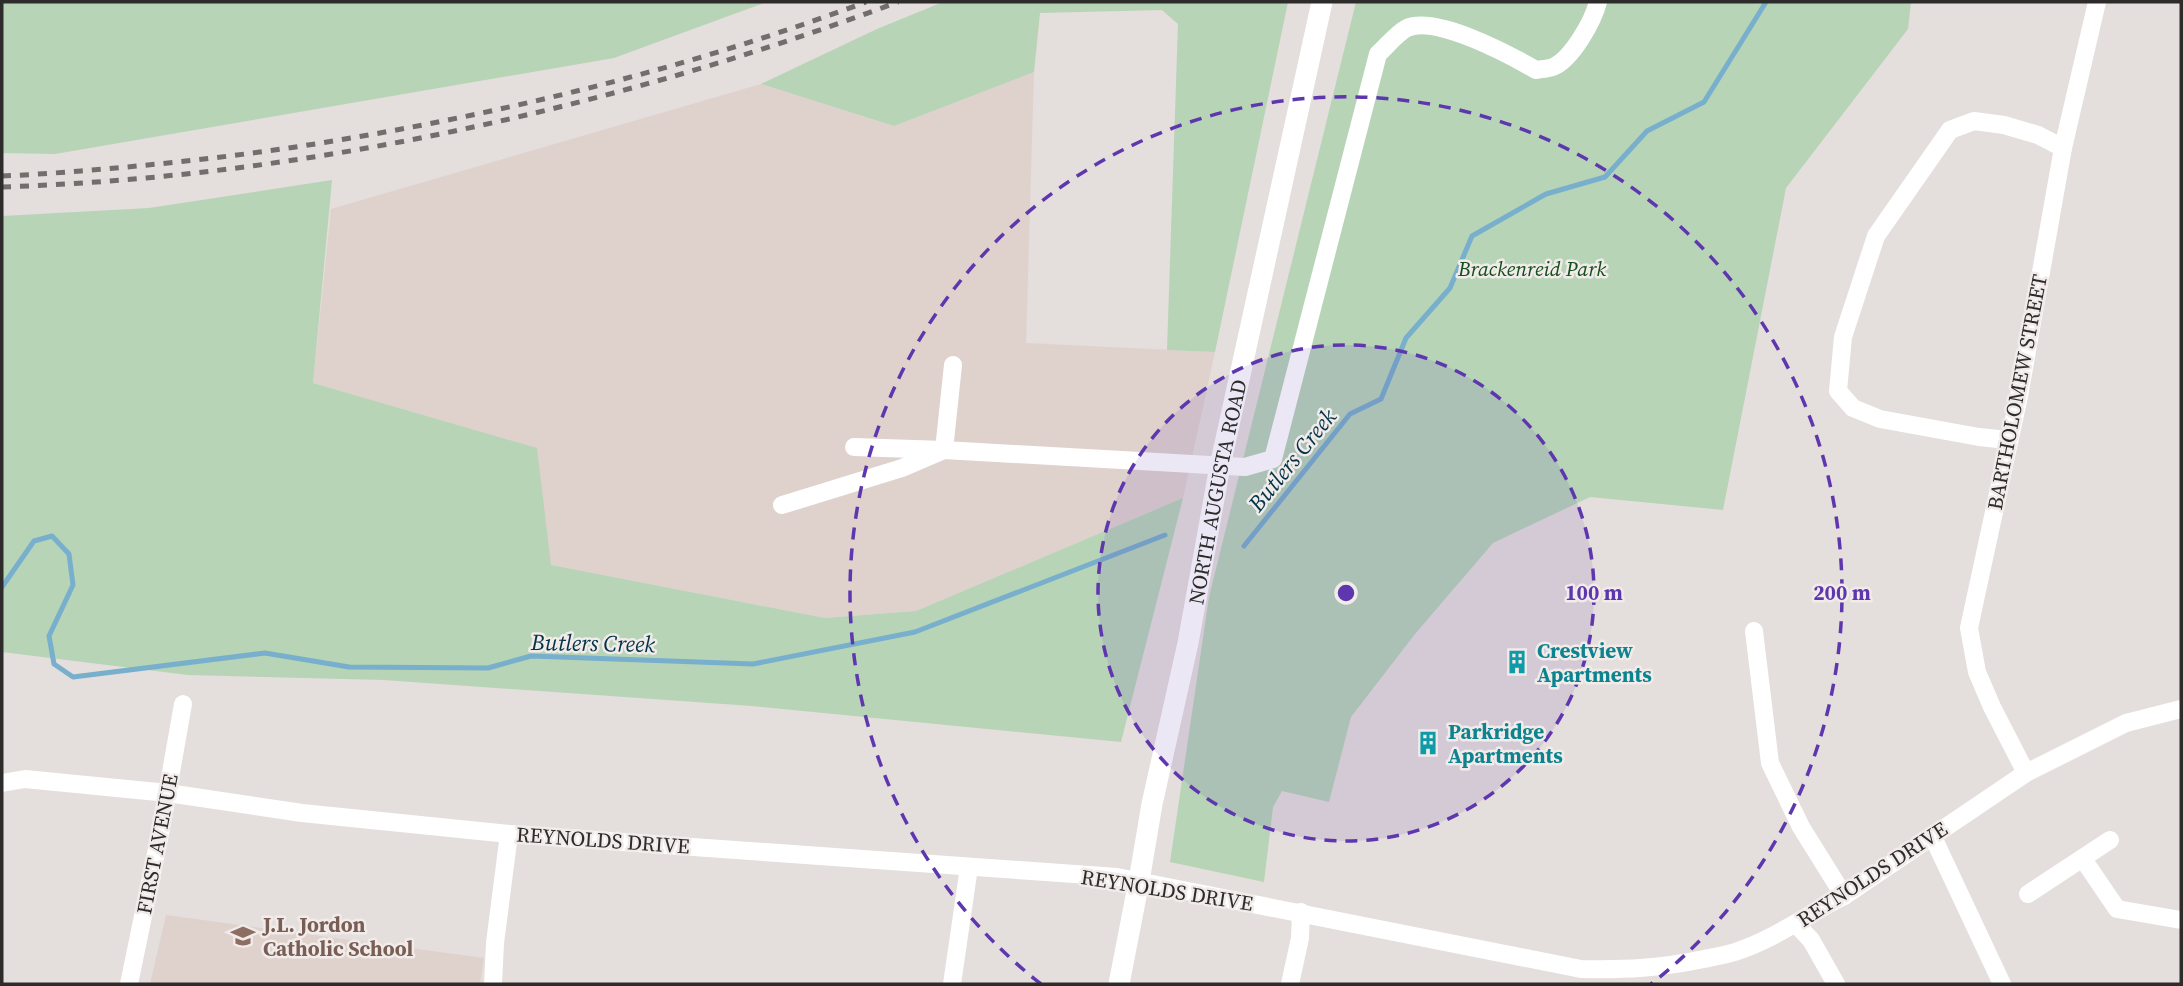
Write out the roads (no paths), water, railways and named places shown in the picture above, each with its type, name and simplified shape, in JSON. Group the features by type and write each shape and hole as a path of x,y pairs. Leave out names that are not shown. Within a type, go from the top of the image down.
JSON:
{"main road":[{"name":"NORTH AUGUSTA ROAD","path":"1119,984 1152,803 1188,643 1220,466 1322,2"}],"street":[{"path":"854,447 1245,467 1273,459 1378,54 1405,29 1421,24 1469,37 1509,54 1536,70 1555,66 1572,51 1594,16 1598,2"},
{"name":"BARTHOLOMEW STREET","path":"2026,773 1977,671 1969,628 2019,396 2063,148 2097,2"},
{"path":"2008,440 1880,419 1853,408 1838,391 1843,337 1876,236 1950,130 1974,121 2004,125 2038,135 2063,148"},
{"path":"944,450 953,365"},
{"path":"782,505 902,468 944,450"},
{"path":"1754,631 1770,764 1801,827 1844,895"},
{"name":"FIRST AVENUE","path":"128,984 168,793 183,704"},
{"name":"REYNOLDS DRIVE","path":"2,783 25,779 168,793 302,813 509,834 1117,877 1581,969 1631,970 1735,952 1797,924 2026,773 2126,723 2181,709"},
{"path":"493,984 495,943 509,834"},
{"path":"1932,835 2002,984"},
{"path":"2028,894 2110,840"},
{"path":"2083,859 2116,909 2181,920"},
{"path":"952,984 969,867"},
{"path":"1290,984 1300,939 1301,912"},
{"path":"1797,924 1811,940 1836,984"}],"waterway":[{"name":"Butlers Creek","path":"1244,546 1350,414 1381,399 1406,338 1450,288 1472,236 1546,194 1605,177 1647,131 1704,102 1766,2"},
{"name":"Butlers Creek","path":"2,587 34,541 52,536 69,554 73,585 49,636 54,664 73,677 265,653 349,667 488,668 531,656 753,664 915,632 1165,535"}],"railway":[{"path":"2,176 109,169 220,157 302,146 446,120 658,70 866,2"},
{"path":"2,187 116,181 230,169 344,152 457,130 681,74 898,2"}],"place":[{"name":"Crestview Apartments","path":"1517,662"},
{"name":"Parkridge Apartments","path":"1428,743"},
{"name":"J.L. Jordon Catholic School","path":"243,936"}],"park label":[{"name":"Brackenreid Park","path":"1532,268"}]}
